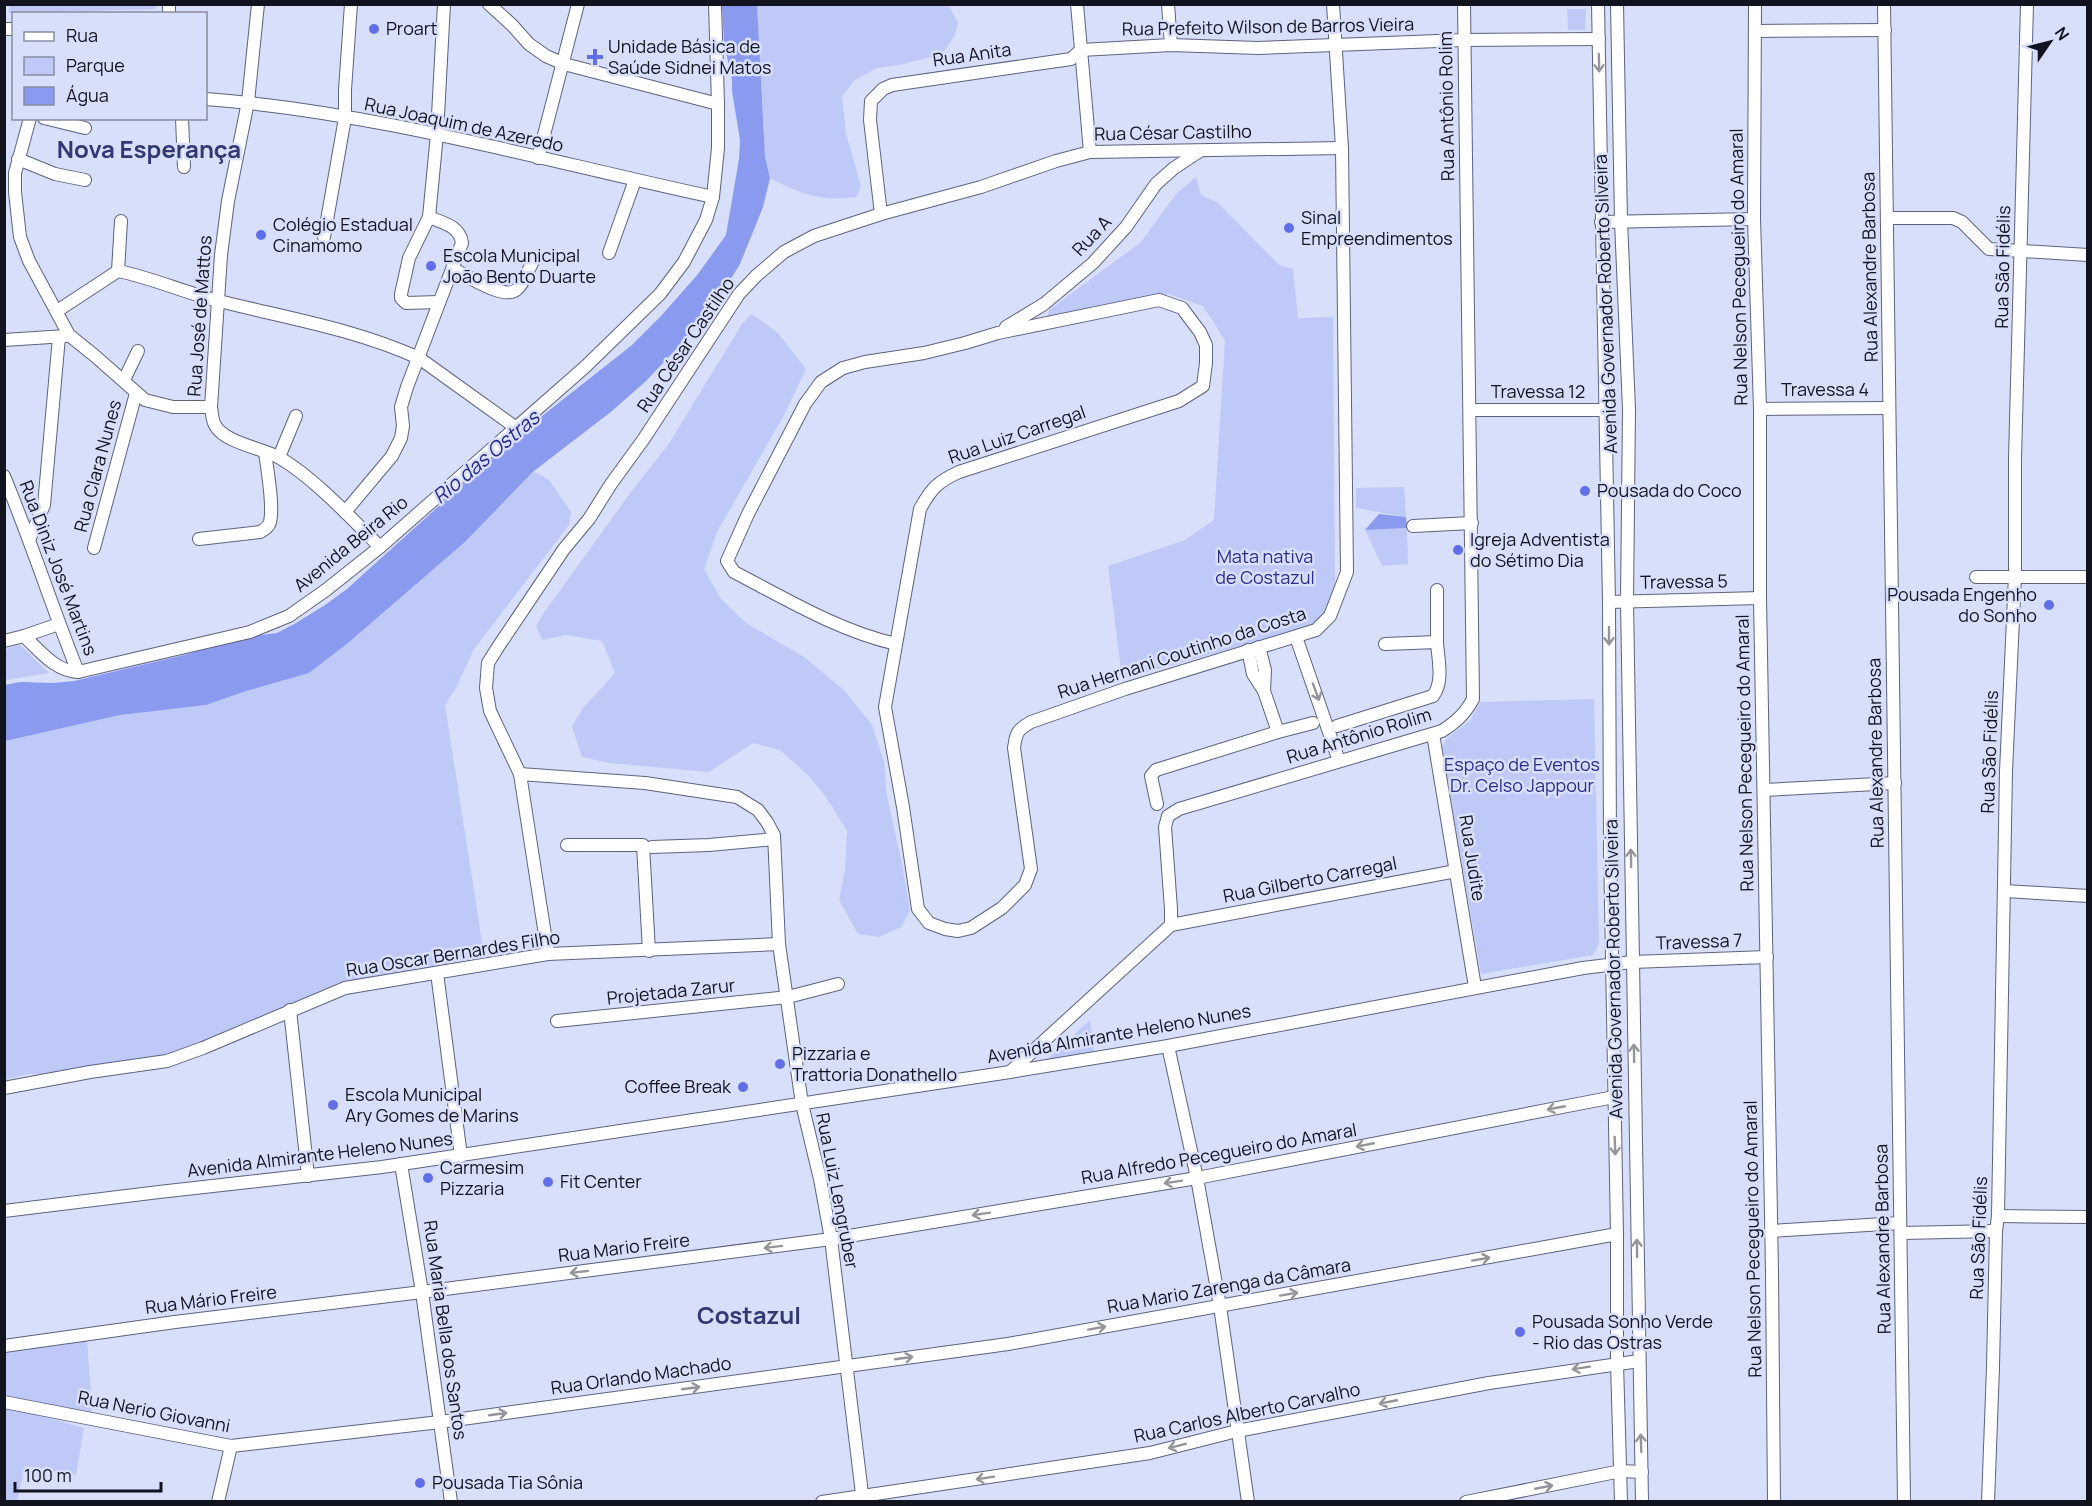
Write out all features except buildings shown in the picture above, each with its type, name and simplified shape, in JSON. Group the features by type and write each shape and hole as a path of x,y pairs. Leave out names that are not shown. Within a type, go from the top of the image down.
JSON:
{"street":[{"name":"Rua José de Mattos","path":"258,4 248,102 228,201 221,255 211,407 215,426 233,439 279,457 301,473 380,547"},
{"path":"324,237 345,118 351,4"},
{"path":"439,302 406,303 400,294 409,258 429,217 437,134 444,4"},
{"path":"489,4 529,44 546,56 564,64 718,104"},
{"path":"538,158 579,4"},
{"name":"Avenida Beira Rio","path":"78,672 250,632 289,616 380,547 585,367 660,294 684,262 706,220 713,197 718,104 715,4"},
{"path":"1077,4 1090,152"},
{"path":"1168,4 1171,45"},
{"name":"Rua Hernani Coutinho da Costa","path":"901,613 885,707 918,909 929,922 945,930 958,931 971,928 1002,908 1025,885 1031,869 1014,748 1016,734 1022,727 1125,689 1316,630 1330,616 1347,572 1342,148 1333,4"},
{"name":"Rua Antônio Rolim","path":"1171,925 1165,827 1168,816 1179,809 1442,731 1457,722 1467,711 1473,699 1464,4"},
{"name":"Avenida Governador Roberto Silveira","path":"1598,4 1609,602 1617,1363 1621,1502"},
{"name":"Avenida Governador Roberto Silveira","path":"1617,4 1629,409 1627,601 1642,1502"},
{"name":"Rua Nelson Pecegueiro do Amaral","path":"1755,4 1754,219 1760,409 1760,598 1774,1502"},
{"name":"Rua Alexandre Barbosa","path":"1884,4 1904,1502"},
{"name":"Rua São Fidélis","path":"1988,1502 1998,1216 2006,771 2015,576 2027,4"},
{"path":"1755,31 1885,30"},
{"name":"Rua Prefeito Wilson de Barros Vieira","path":"1081,50 1171,45 1258,48 1464,40 1599,39"},
{"name":"Rua Anita","path":"881,214 870,120 871,101 883,89 892,85 1071,59 1081,50"},
{"name":"Rua Joaquim de Azeredo","path":"207,99 248,102 437,134 713,197"},
{"path":"29,120 18,159 15,192 18,226 29,261 57,311 64,336 44,505 30,538"},
{"path":"52,120 85,128"},
{"path":"182,120 184,167"},
{"name":"Rua César Castilho","path":"548,954 520,774 490,711 486,688 488,663 564,549 589,519 643,440 739,294 756,276 784,252 814,236 1090,152 1342,148"},
{"name":"Rua A","path":"998,333 1044,304 1093,264 1126,227 1156,184 1174,168 1201,150"},
{"path":"18,159 56,174 85,180"},
{"path":"609,253 635,180"},
{"path":"345,512 392,456 401,438 403,426 401,407 462,243 461,235 456,229 429,217"},
{"path":"1887,218 1953,218 1962,222 1989,249 2088,255"},
{"path":"1601,222 1754,219"},
{"path":"118,271 121,221"},
{"path":"4,227 18,226"},
{"path":"453,269 492,289 509,294 522,283 533,261"},
{"path":"57,311 118,271 218,301 334,327 389,346 419,358 515,427"},
{"name":"Rua Luiz Carregal","path":"901,613 920,509 931,489 945,479 1004,457 1179,401 1203,386 1206,345 1200,332 1182,308 1159,300 1120,306 998,333"},
{"path":"896,644 859,633 795,604 734,572 727,561 748,514 805,404 821,382 843,368 924,353 998,333"},
{"path":"4,340 64,336 124,380 145,400 173,407 211,407"},
{"path":"124,380 138,351"},
{"name":"Rua Clara Nunes","path":"94,548 136,393"},
{"name":"Travessa 4","path":"1760,409 1889,408"},
{"name":"Travessa 12","path":"1470,410 1605,410"},
{"path":"279,457 296,416"},
{"path":"199,539 260,532 268,527 271,521 265,452"},
{"name":"Rua Diniz José Martins","path":"4,476 30,538 78,672"},
{"path":"1413,526 1472,523"},
{"path":"1976,577 2088,577"},
{"path":"1337,726 1433,696 1438,690 1437,590"},
{"name":"Travessa 5","path":"1609,602 1760,598"},
{"path":"4,641 59,624"},
{"path":"24,636 60,668 78,672"},
{"path":"1296,637 1339,761"},
{"path":"1385,644 1437,642"},
{"path":"1253,649 1253,674 1264,691 1278,732"},
{"path":"1157,804 1151,776 1156,771 1313,723"},
{"name":"Rua Judite","path":"1433,734 1474,987"},
{"name":"Rua Luiz Lengruber","path":"520,774 645,783 737,797 758,810 767,822 774,839 779,944 802,1104 820,1179 831,1239 863,1499"},
{"path":"1764,790 1895,783"},
{"path":"652,847 709,846 774,839"},
{"path":"567,845 643,845 649,951"},
{"name":"Rua Gilberto Carregal","path":"1171,925 1456,871"},
{"path":"2005,891 2088,896"},
{"path":"1010,1072 1171,925"},
{"name":"Rua Oscar Bernardes Filho","path":"4,1088 167,1061 345,988 548,954 779,944"},
{"name":"Travessa 7","path":"1632,962 1767,957"},
{"name":"Avenida Almirante Heleno Nunes","path":"4,1211 461,1156 802,1104 1168,1046 1474,987 1632,962"},
{"path":"437,973 461,1156"},
{"name":"Projetada Zarur","path":"557,1021 788,998 837,984"},
{"path":"290,1010 308,1176"},
{"path":"1168,1046 1197,1178 1220,1306 1248,1502"},
{"name":"Rua Alfredo Pecegueiro do Amaral","path":"831,1239 1197,1178 1614,1097"},
{"name":"Rua Maria Bella dos Santos","path":"401,1164 422,1292 451,1502"},
{"path":"1998,1216 2088,1217"},
{"path":"1771,1231 1901,1228 1996,1231"},
{"name":"Rua Mario Zarenga da Câmara","path":"846,1366 1008,1344 1617,1234"},
{"name":"Rua Mario Freire","path":"422,1292 831,1239"},
{"name":"Rua Mário Freire","path":"4,1346 422,1292"},
{"name":"Rua Carlos Alberto Carvalho","path":"822,1502 863,1499 1150,1453 1237,1431 1489,1383 1639,1361"},
{"name":"Rua Orlando Machado","path":"440,1422 846,1366"},
{"name":"Rua Nerio Giovanni","path":"4,1402 231,1446 440,1422"},
{"path":"218,1502 231,1446"},
{"path":"1466,1502 1621,1472 1642,1472"}],"green space":[{"path":"156,4 156,9 9,13 9,5"},
{"path":"757,5 948,5 958,22 955,35 942,54 900,65 877,68 855,80 842,96 846,134 861,186 856,197 832,198 811,195 770,178 765,157"},
{"path":"1567,9 1586,9 1585,30 1568,30"},
{"name":"Mata nativa de Costazul","path":"1196,177 1201,195 1218,203 1279,265 1293,269 1298,318 1333,317 1335,587 1325,614 1309,627 1122,679 1108,566 1185,540 1214,520 1225,340 1203,306 1169,294 1048,317 1049,310 1141,242 1176,194"},
{"path":"752,314 778,333 806,369 784,415 717,532 704,569 721,599 746,623 804,657 844,690 872,725 884,762 887,796 910,911 901,927 879,937 858,934 839,900 845,870 847,831 826,797 808,775 780,750 753,743 709,772 609,763 582,757 572,726 583,708 615,673 602,641 566,635 542,640 536,626 631,492 668,445 742,324"},
{"path":"534,472 549,480 571,512 569,525 474,649 456,688 445,705 485,961 338,983 190,1048 162,1056 50,1075 28,1074 5,1080 4,741 120,715 206,705 309,673 348,643 466,541"},
{"path":"1404,487 1406,517 1356,508 1356,488"},
{"path":"1407,528 1408,564 1382,566 1365,530"},
{"path":"20,645 49,673 5,680 5,649"},
{"name":"Espaço de Eventos Dr. Celso Jappour","path":"1594,699 1599,944 1593,955 1481,974 1442,747 1446,739 1470,721 1480,702"},
{"path":"1090,1020 1094,1054 1042,1064"},
{"path":"87,1339 92,1413 5,1395 4,1350"},
{"path":"4,1405 84,1428 76,1475 25,1466 17,1501 5,1501"}],"water":[{"path":"722,5 757,5 765,157 770,178 763,207 740,264 722,293 677,348 646,381 612,411 534,471 466,541 348,643 309,673 206,705 120,715 5,741 4,685 21,682 74,681 184,655 245,637 277,633 325,605 347,589 513,439 632,345 662,315 698,274 726,235 740,140 732,80 724,43"},
{"path":"1379,514 1406,517 1407,528 1365,530"}],"place":[{"name":"Proart","path":"374,29"},
{"name":"Unidade Básica de Saúde Sidnei Matos","path":"595,57"},
{"name":"Sinal Empreendimentos","path":"1289,228"},
{"name":"Colégio Estadual Cinamomo","path":"261,235"},
{"name":"Escola Municipal João Bento Duarte","path":"431,266"},
{"name":"Pousada do Coco","path":"1585,491"},
{"name":"Igreja Adventista do Sétimo Dia","path":"1458,550"},
{"name":"Pousada Engenho do Sonho","path":"2049,605"},
{"name":"Pizzaria e Trattoria Donathello","path":"780,1064"},
{"name":"Coffee Break","path":"743,1087"},
{"name":"Escola Municipal Ary Gomes de Marins","path":"333,1105"},
{"name":"Carmesim Pizzaria","path":"428,1178"},
{"name":"Fit Center","path":"548,1182"},
{"name":"Pousada Sonho Verde - Rio das Ostras","path":"1520,1332"},
{"name":"Pousada Tia Sônia","path":"420,1483"}],"district":[{"name":"Nova Esperança","path":"149,150"},
{"name":"Costazul","path":"749,1316"}],"water label":[{"name":"Rio das Ostras","path":"486,457"}]}
